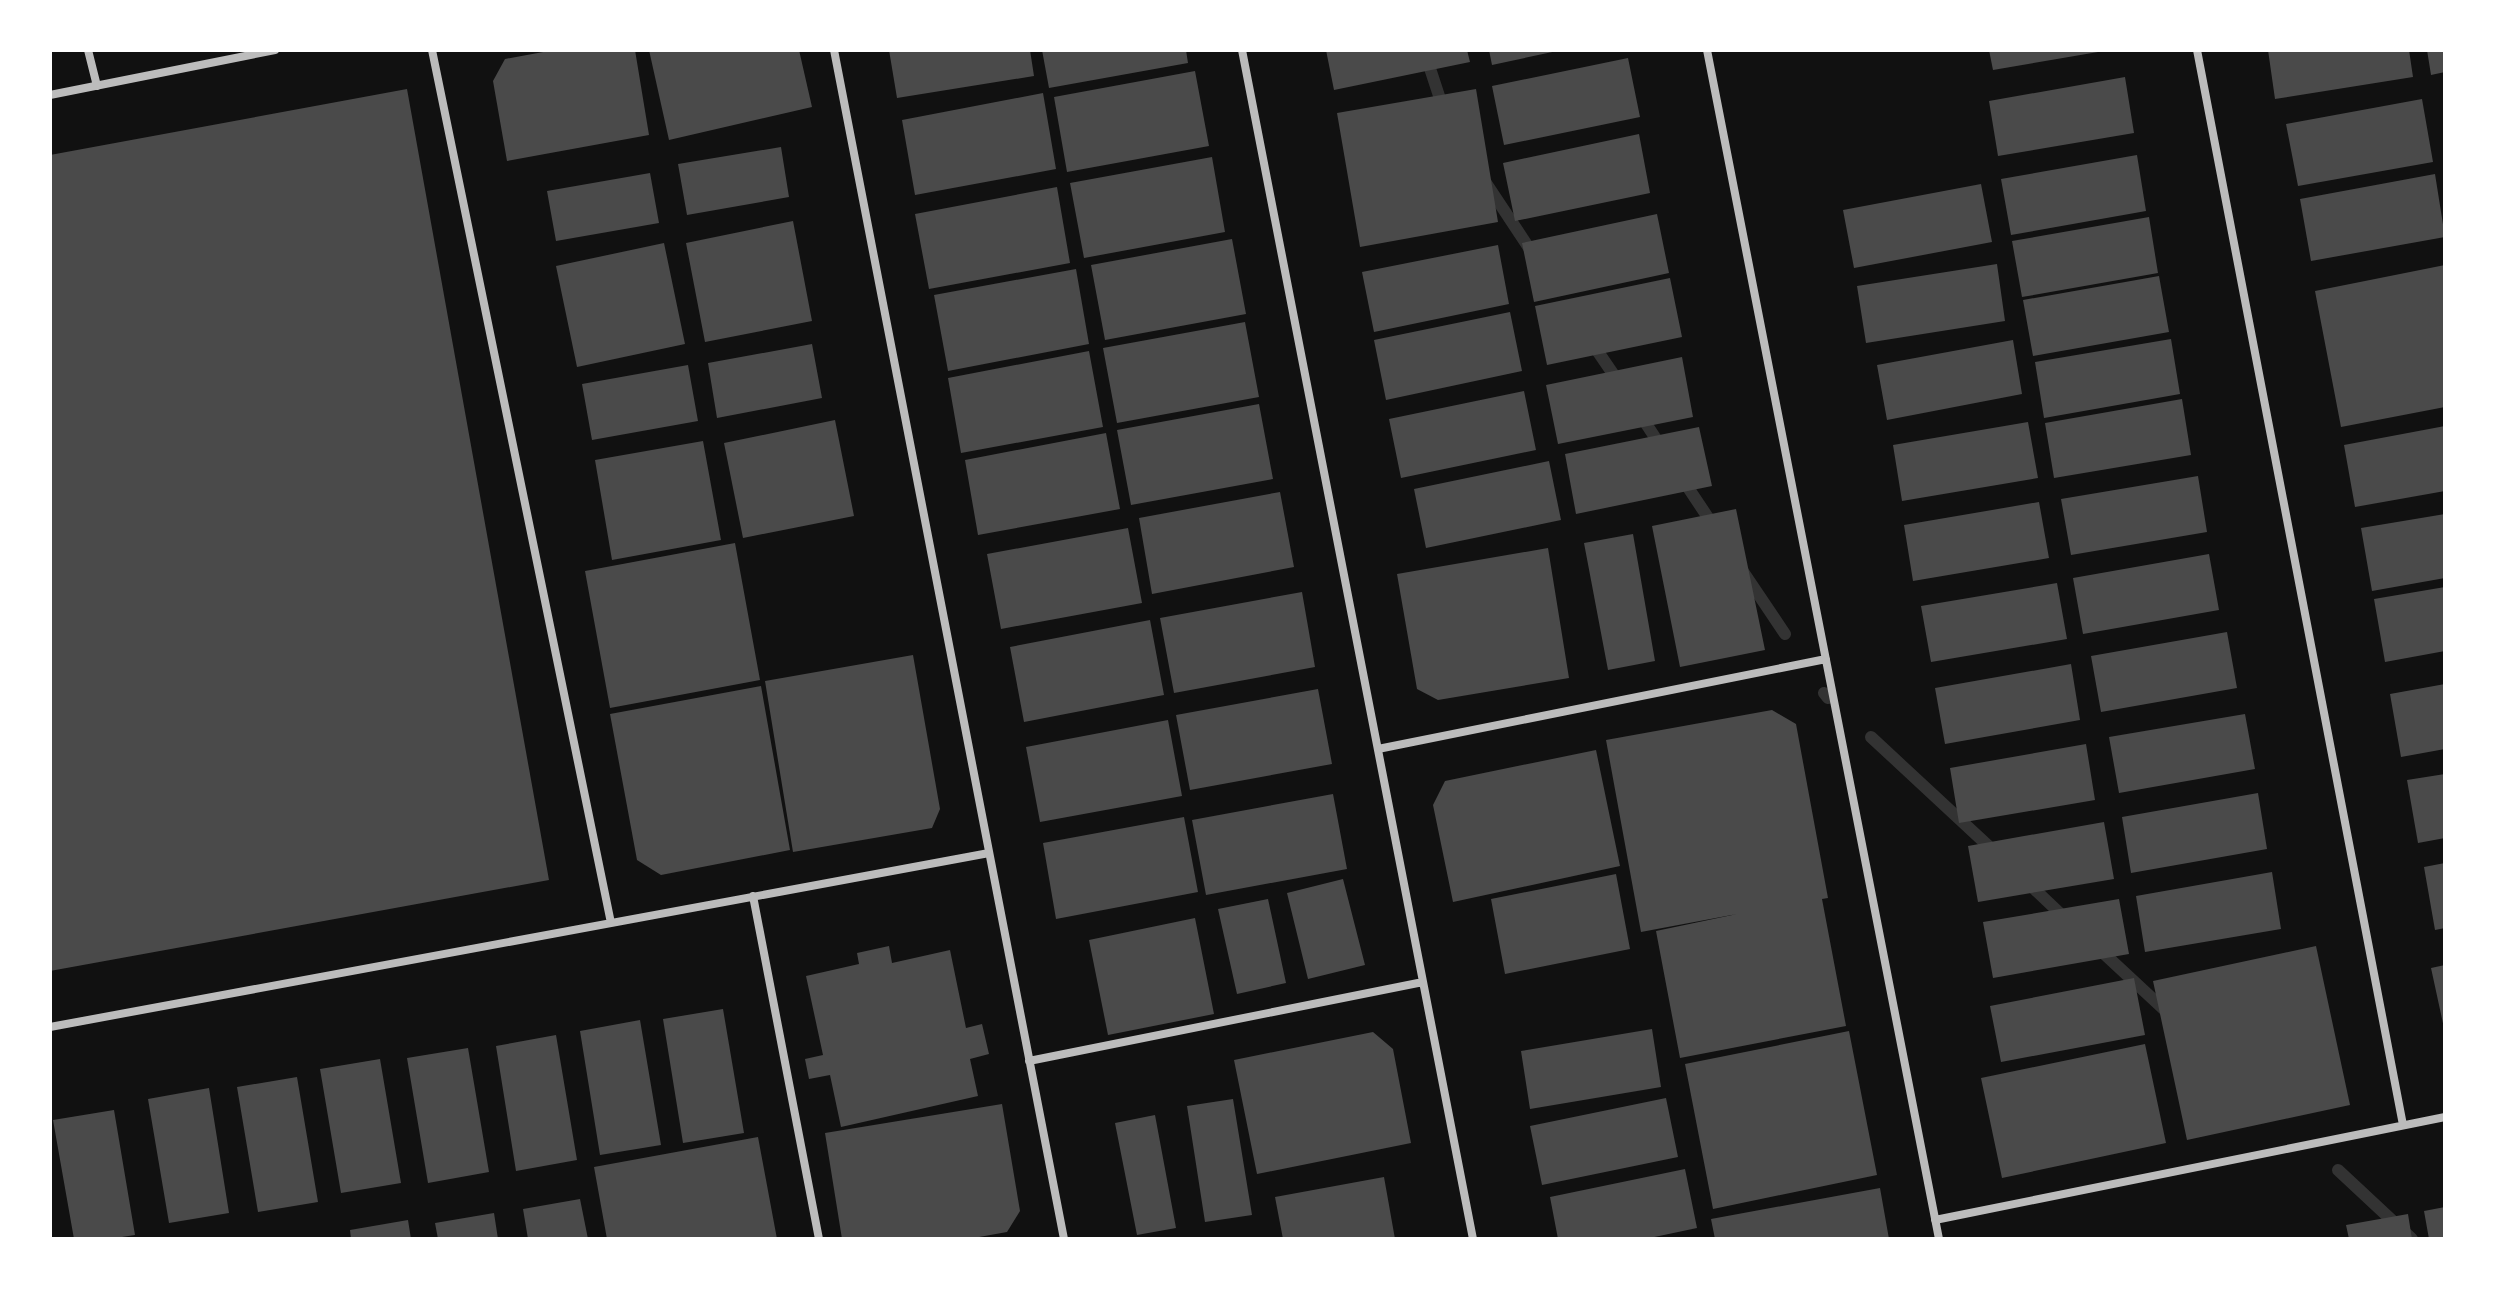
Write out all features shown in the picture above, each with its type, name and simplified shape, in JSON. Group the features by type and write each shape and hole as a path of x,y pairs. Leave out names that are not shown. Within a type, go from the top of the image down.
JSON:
{"street":[{"path":"88,50 97,86"},
{"path":"50,95 275,50"},
{"path":"432,50 611,923"},
{"path":"834,50 1064,1239"},
{"path":"1242,50 1473,1239"},
{"path":"1707,50 1939,1239"},
{"path":"2197,50 2403,1125"},
{"path":"1378,749 1826,659"},
{"path":"50,1027 989,853"},
{"path":"753,896 819,1239"},
{"path":"1029,1061 1423,982"},
{"path":"1935,1220 2445,1117"}],"building":[{"path":"554,50 635,50 649,135 507,161 493,81 505,59"},
{"path":"649,50 799,50 812,107 669,140"},
{"path":"889,50 1030,50 1034,76 897,98"},
{"path":"1042,50 1186,50 1188,63 1049,88"},
{"path":"1326,50 1467,50 1470,62 1334,90"},
{"path":"1489,50 1557,50 1557,51 1492,65"},
{"path":"1989,50 2098,50 2098,52 1993,70"},
{"path":"2268,50 2409,50 2413,77 2275,99"},
{"path":"2427,50 2445,50 2445,72 2431,75"},
{"path":"1628,58 1640,117 1504,145 1492,86"},
{"path":"1195,71 1209,146 1067,172 1054,97"},
{"path":"2125,77 2134,133 1998,156 1989,101"},
{"path":"407,89 549,880 50,971 50,155"},
{"path":"1476,89 1498,222 1360,247 1337,113"},
{"path":"1043,93 1056,169 915,195 902,120"},
{"path":"2422,99 2433,162 2298,186 2286,124"},
{"path":"1639,134 1650,193 1515,221 1503,163"},
{"path":"781,147 789,197 687,215 678,164"},
{"path":"2137,155 2146,211 2011,235 2001,179"},
{"path":"1212,157 1225,232 1084,258 1070,183"},
{"path":"650,173 659,223 556,241 547,191"},
{"path":"2435,174 2445,237 2311,261 2300,199"},
{"path":"1981,184 1992,242 1854,268 1843,210"},
{"path":"1057,187 1070,263 929,289 915,214"},
{"path":"1657,214 1669,273 1534,302 1522,243"},
{"path":"2149,217 2158,273 2022,297 2012,241"},
{"path":"793,221 812,321 705,342 686,243"},
{"path":"1232,239 1246,314 1105,340 1091,265"},
{"path":"664,243 685,344 577,367 556,266"},
{"path":"1498,245 1509,304 1374,332 1362,272"},
{"path":"1997,264 2005,321 1866,343 1857,286"},
{"path":"2445,265 2445,407 2341,427 2315,291"},
{"path":"1076,269 1089,344 948,371 934,295"},
{"path":"2159,276 2169,332 2033,356 2023,300"},
{"path":"1670,278 1682,337 1547,365 1535,306"},
{"path":"1510,312 1522,371 1386,400 1374,340"},
{"path":"1245,322 1259,397 1117,423 1103,348"},
{"path":"2171,339 2180,394 2044,418 2035,362"},
{"path":"2013,340 2022,394 1887,420 1877,365"},
{"path":"812,344 822,398 717,418 708,363"},
{"path":"1089,351 1103,427 961,453 948,378"},
{"path":"1682,357 1693,417 1558,444 1546,385"},
{"path":"688,365 698,421 592,440 582,384"},
{"path":"1524,391 1536,450 1401,478 1389,419"},
{"path":"2182,399 2191,455 2054,478 2045,423"},
{"path":"1259,404 1273,479 1131,505 1117,430"},
{"path":"835,420 854,516 743,538 724,443"},
{"path":"2028,422 2038,478 1902,501 1893,445"},
{"path":"2445,426 2445,491 2355,507 2344,445"},
{"path":"1699,427 1712,486 1576,514 1565,454"},
{"path":"1106,433 1120,509 978,535 965,460"},
{"path":"703,441 721,540 612,560 595,460"},
{"path":"1549,461 1561,520 1426,548 1414,489"},
{"path":"2198,476 2207,532 2071,555 2061,499"},
{"path":"1280,492 1294,567 1152,594 1139,518"},
{"path":"2039,502 2049,558 1913,581 1904,525"},
{"path":"1736,509 1765,650 1680,667 1652,526"},
{"path":"2445,514 2445,578 2372,591 2361,528"},
{"path":"1128,528 1142,603 1001,629 987,554"},
{"path":"1633,534 1655,661 1608,670 1584,543"},
{"path":"735,543 760,680 610,708 585,571"},
{"path":"1548,548 1569,678 1438,700 1417,689 1397,574"},
{"path":"2209,554 2219,610 2083,634 2073,578"},
{"path":"2057,583 2067,639 1931,662 1921,606"},
{"path":"2445,587 2445,651 2385,662 2374,599"},
{"path":"1302,592 1315,667 1174,693 1160,618"},
{"path":"1150,620 1164,695 1024,722 1010,647"},
{"path":"2227,632 2237,688 2101,712 2091,656"},
{"path":"913,655 940,809 932,828 793,852 765,681"},
{"path":"2071,664 2080,720 1945,744 1935,688"},
{"path":"2445,684 2445,749 2401,757 2390,694"},
{"path":"761,686 790,850 661,875 637,860 610,714"},
{"path":"1318,689 1332,764 1190,790 1176,715"},
{"path":"1772,710 1796,724 1828,898 1822,899 1846,1026 1680,1058 1656,931 1737,914 1641,932 1606,740"},
{"path":"2245,714 2255,769 2119,793 2109,737"},
{"path":"1168,720 1182,796 1040,822 1026,747"},
{"path":"2086,744 2095,800 1959,823 1950,768"},
{"path":"1596,750 1620,866 1453,902 1433,805 1445,781"},
{"path":"2445,774 2445,838 2418,843 2407,780"},
{"path":"2258,793 2267,849 2131,873 2122,817"},
{"path":"1333,794 1347,869 1206,895 1192,820"},
{"path":"1184,817 1198,892 1056,919 1043,843"},
{"path":"2104,822 2114,879 1978,902 1968,846"},
{"path":"2445,863 2445,928 2435,930 2424,867"},
{"path":"2272,872 2281,929 2145,952 2136,896"},
{"path":"1616,874 1630,949 1505,974 1491,899"},
{"path":"1343,879 1365,965 1308,979 1287,893"},
{"path":"1268,899 1286,983 1237,994 1218,909"},
{"path":"2119,899 2129,954 1993,978 1983,922"},
{"path":"1195,918 1214,1014 1108,1035 1089,940"},
{"path":"889,946 892,963 950,950 966,1028 982,1024 989,1054 970,1059 978,1096 841,1127 830,1075 809,1079 805,1059 823,1055 806,976 859,964 857,953"},
{"path":"2316,946 2350,1105 2187,1140 2153,981"},
{"path":"2445,965 2445,1028 2444,1028 2431,968"},
{"path":"2134,978 2145,1035 2001,1062 1990,1006"},
{"path":"723,1009 744,1133 683,1143 663,1019"},
{"path":"640,1020 661,1145 600,1155 580,1031"},
{"path":"1652,1029 1661,1087 1530,1109 1521,1051"},
{"path":"1849,1031 1877,1175 1713,1209 1685,1064"},
{"path":"1373,1032 1393,1049 1411,1143 1257,1174 1234,1060"},
{"path":"556,1035 577,1160 516,1171 496,1046"},
{"path":"2145,1044 2166,1143 2002,1178 1981,1078"},
{"path":"468,1048 489,1172 428,1183 407,1058"},
{"path":"380,1059 401,1183 341,1193 320,1069"},
{"path":"297,1077 318,1202 258,1212 237,1087"},
{"path":"209,1088 229,1213 169,1223 148,1099"},
{"path":"1666,1098 1678,1157 1542,1185 1530,1126"},
{"path":"1233,1099 1252,1215 1205,1222 1187,1106"},
{"path":"1002,1104 1020,1211 1007,1232 968,1239 842,1239 825,1133"},
{"path":"114,1110 135,1235 74,1239 53,1120"},
{"path":"1155,1115 1176,1228 1137,1235 1115,1123"},
{"path":"758,1137 777,1239 607,1239 594,1167"},
{"path":"1685,1169 1697,1228 1645,1239 1558,1239 1550,1197"},
{"path":"1384,1177 1395,1239 1283,1239 1275,1197"},
{"path":"1880,1188 1889,1239 1715,1239 1711,1219"},
{"path":"580,1199 588,1239 528,1239 523,1209"},
{"path":"2445,1207 2445,1239 2429,1239 2424,1211"},
{"path":"494,1213 498,1239 438,1239 435,1223"},
{"path":"2408,1214 2412,1239 2349,1239 2346,1225"},
{"path":"408,1220 411,1239 351,1239 350,1230"}],"waterway":[{"path":"1424,50 1443,108"},
{"path":"1486,183 1533,254"},
{"path":"1592,343 1620,384"},
{"path":"1639,413 1662,448"},
{"path":"1683,480 1715,528"},
{"path":"1742,570 1785,634"},
{"path":"1824,693 1828,698"},
{"path":"1871,737 1997,854"},
{"path":"2028,883 2067,920"},
{"path":"2098,948 2170,1015"},
{"path":"2338,1170 2412,1239"}]}
